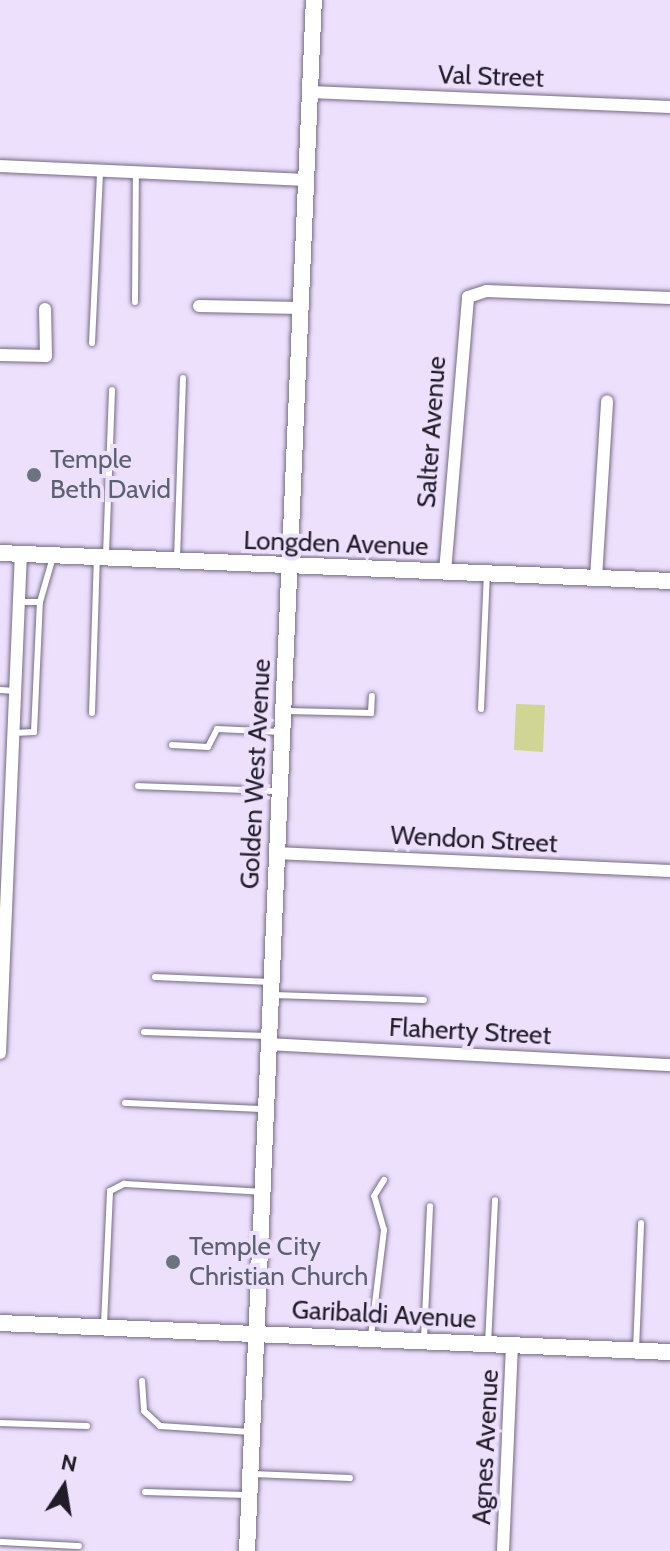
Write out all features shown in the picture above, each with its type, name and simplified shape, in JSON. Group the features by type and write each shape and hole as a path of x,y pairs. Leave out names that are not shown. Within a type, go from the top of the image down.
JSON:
{"street":[{"name":"Golden West Avenue","path":"247,1551 314,0"},
{"name":"Val Street","path":"310,92 670,107"},
{"path":"0,166 306,180"},
{"name":"Salter Avenue","path":"445,572 468,297 486,291 670,298"},
{"path":"199,306 301,308"},
{"path":"0,355 46,356 45,309"},
{"path":"596,578 607,401"},
{"name":"Longden Avenue","path":"0,553 670,581"},
{"path":"0,1053 11,728 16,691 21,554"},
{"name":"Wendon Street","path":"276,853 670,871"},
{"name":"Flaherty Street","path":"268,1040 670,1065"},
{"name":"Garibaldi Avenue","path":"0,1323 104,1324 371,1340 670,1352"},
{"name":"Agnes Avenue","path":"503,1551 512,1346"}],"lane":[{"path":"92,343 100,171"},
{"path":"135,302 136,172"},
{"path":"176,562 183,378"},
{"path":"92,713 112,390"},
{"path":"11,728 34,732 40,602 54,556"},
{"path":"481,709 487,574"},
{"path":"20,602 40,602"},
{"path":"0,690 16,691"},
{"path":"283,711 371,713 372,696"},
{"path":"172,745 208,747 218,729 282,732"},
{"path":"138,786 280,791"},
{"path":"155,977 424,1000"},
{"path":"144,1032 268,1040"},
{"path":"125,1103 266,1109"},
{"path":"371,1340 384,1230 374,1196 384,1180"},
{"path":"104,1324 110,1191 124,1184 262,1192"},
{"path":"488,1344 495,1200"},
{"path":"424,1342 430,1206"},
{"path":"636,1350 641,1223"},
{"path":"142,1381 144,1411 160,1426 251,1432"},
{"path":"0,1423 87,1426"},
{"path":"249,1474 350,1478"},
{"path":"145,1492 249,1495"},
{"path":"0,1542 79,1546"}],"green space":[{"path":"516,704 545,705 543,752 514,750"}],"place":[{"name":"Temple Beth David","path":"34,475"},
{"name":"Temple City Christian Church","path":"173,1262"}]}
